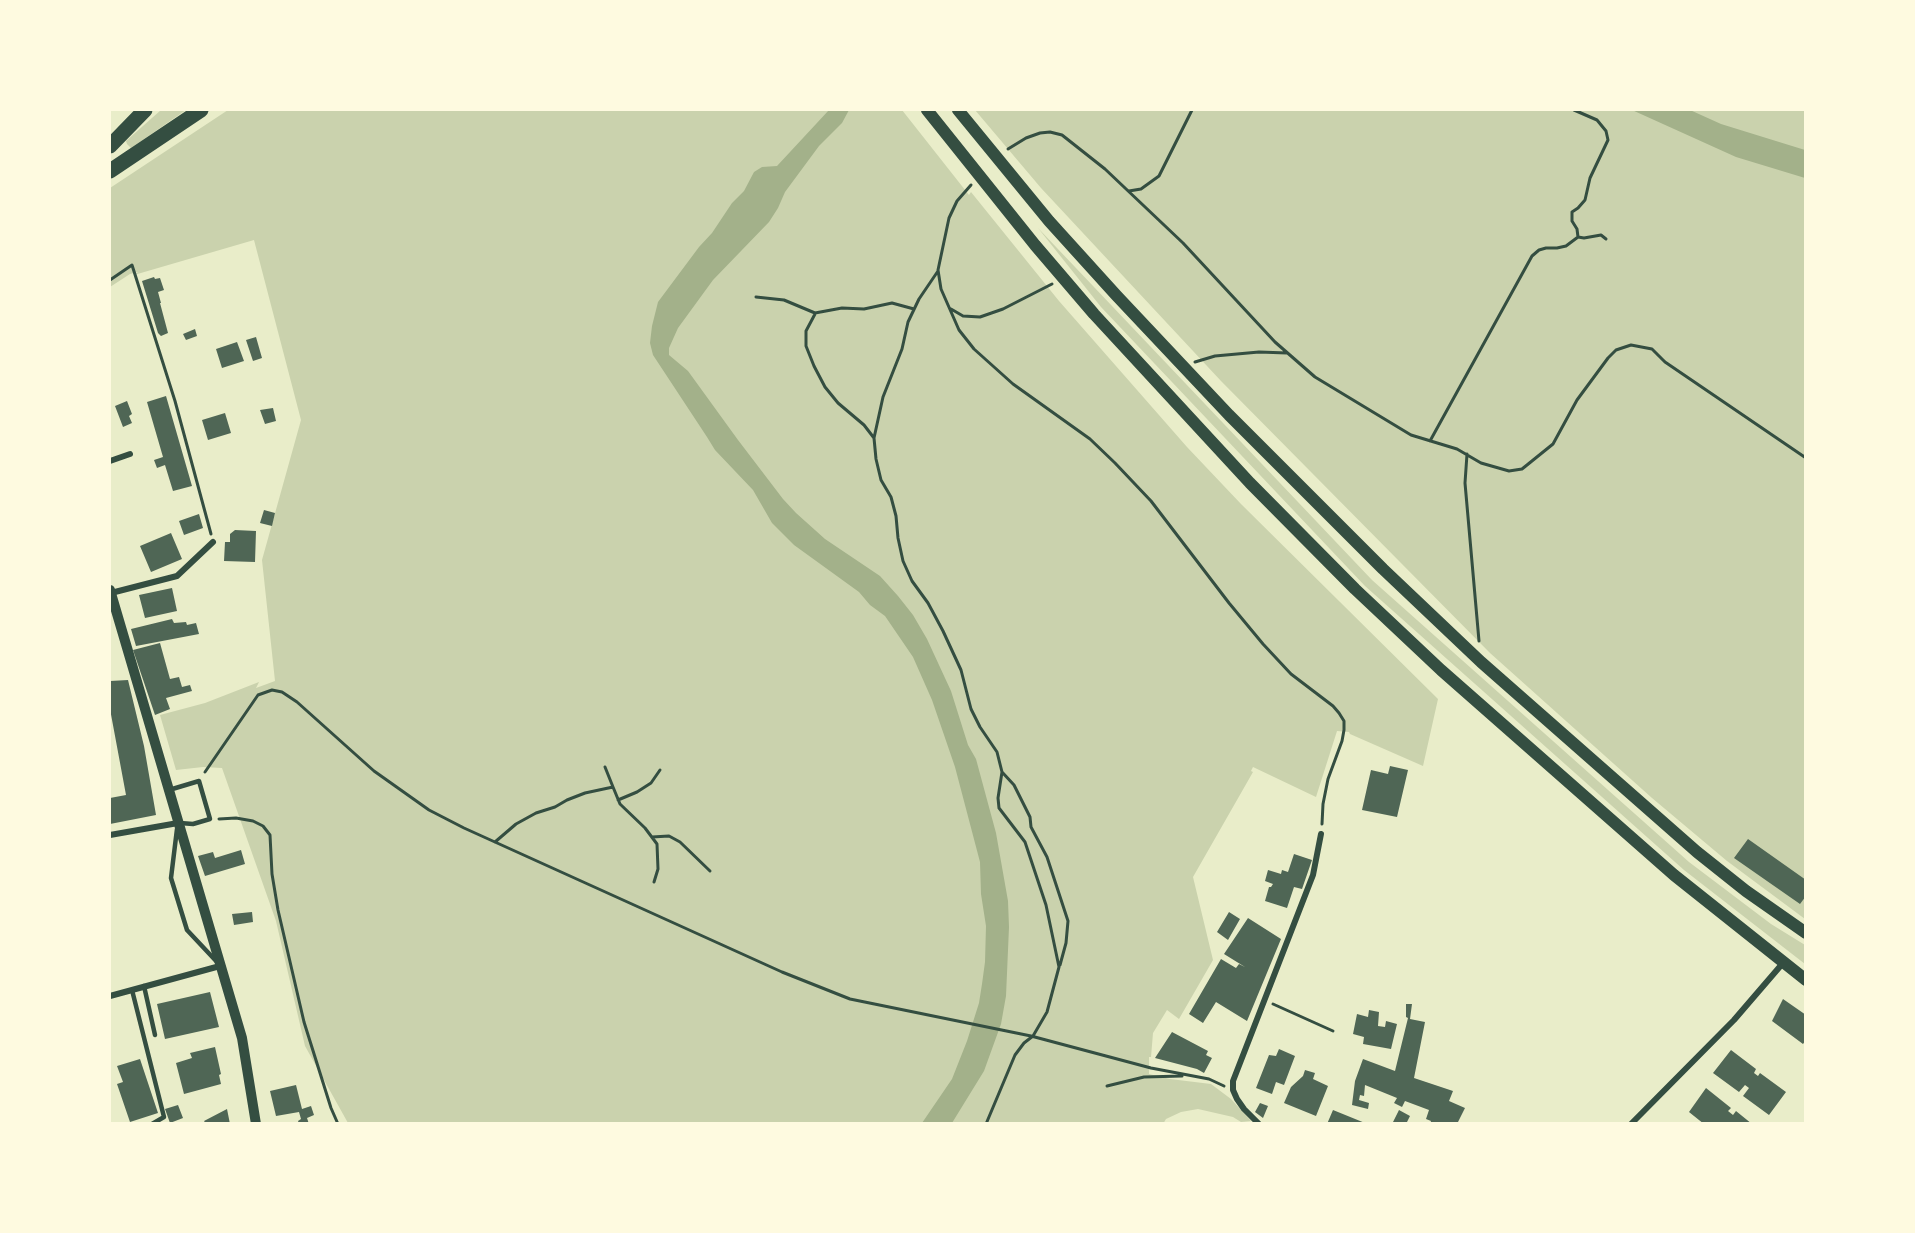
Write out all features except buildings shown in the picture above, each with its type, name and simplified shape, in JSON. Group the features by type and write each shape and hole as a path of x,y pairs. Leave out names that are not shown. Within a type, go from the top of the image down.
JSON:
{"highway":[{"path":"110,146 145,110"},
{"path":"110,171 201,110"}],"main road":[{"path":"927,110 1063,277 1168,396 1355,589 1450,677 1665,867 1806,980"},
{"path":"958,110 1082,259 1320,508 1481,662 1697,852 1746,891 1806,933"}],"street":[{"path":"110,461 130,454"},
{"path":"213,542 177,576 110,591 242,1038 256,1124"},
{"path":"110,835 178,823"},
{"path":"1259,1124 1244,1109 1233,1090 1235,1073 1313,875 1321,834"},
{"path":"1631,1124 1734,1020 1783,963"},
{"path":"110,996 220,966"}],"lane":[{"path":"169,790 199,781 210,819 193,824 178,823 171,878 187,930 220,966"},
{"path":"144,986 155,1035"},
{"path":"132,990 164,1117 152,1124"}],"path":[{"path":"1128,191 1140,189 1159,176 1192,110"},
{"path":"1574,110 1597,120 1606,131 1608,140 1590,178 1585,200 1572,212 1572,221 1577,229 1578,237"},
{"path":"1040,133 1050,132 1062,135 1105,169 1183,243 1288,354 1315,377 1411,435 1457,449 1480,463 1509,471 1522,469 1553,444 1577,400 1608,358 1616,350 1631,345 1652,349 1665,362 1806,458"},
{"path":"967,189 957,201 949,218 938,270 908,322 902,349 883,397 874,438 881,480 891,497 896,516 903,561 961,670 971,709 997,752 1002,772 998,798 999,808 1025,842 1046,905 1059,967"},
{"path":"1430,441 1532,256 1539,250 1566,246 1578,237 1601,235 1606,238"},
{"path":"110,280 132,265 175,401 213,542"},
{"path":"938,270 941,288 959,330 974,349 1013,384 1090,439 1115,463 1151,501 1263,644 1291,674 1339,713 1344,721 1344,730 1328,779 1323,804 1321,834"},
{"path":"950,308 963,316 980,317 1026,298 1063,277"},
{"path":"756,297 784,300 815,313 842,308 864,309 891,303 914,309"},
{"path":"815,313 806,331 806,346 814,366 825,387 838,403 864,424 874,438"},
{"path":"1182,365 1215,356 1259,352 1288,354"},
{"path":"1467,454 1465,483 1481,662"},
{"path":"207,769 258,695 272,690 282,692 400,792 429,810 782,972 850,999 1032,1036 1151,1068 1209,1080 1233,1090"},
{"path":"605,767 618,800 657,844 658,869 654,882"},
{"path":"618,800 651,783 660,770"},
{"path":"986,1124 1015,1055 1032,1036 1047,1012 1066,943 1068,921 1047,856 1031,827 1030,816 1014,785 1002,772"},
{"path":"495,842 516,824 536,813 555,807 567,800 613,787"},
{"path":"210,819 236,818 263,826 270,835 272,874 278,910 304,1022 338,1124"},
{"path":"652,837 669,836 680,842 710,871"},
{"path":"1263,1000 1333,1031"},
{"path":"1107,1086 1144,1077 1190,1076"}],"shaded area":[{"path":"161,110 186,110 131,148 126,141"},
{"path":"228,110 902,110 969,195 971,192 1059,301 1187,447 1241,504 1438,699 1423,766 1349,732 1337,731 1316,797 1253,767 1251,771 1253,772 1193,877 1213,960 1179,1019 1167,1010 1153,1033 1149,1074 1211,1084 1231,1099 1251,1121 1241,1122 1233,1117 1198,1109 1181,1112 1166,1119 1163,1124 348,1123 305,1046 276,921 222,768 203,767 176,770 160,715 205,703 259,682 256,688 275,681 262,560 301,420 254,240 134,275 138,272 130,274 110,287 110,188"},
{"path":"829,110 849,110 842,123 819,146 785,192 769,222 713,280 678,328 669,348 669,355 688,371 738,440 796,513 825,539 880,576 898,596 913,615 927,639 951,691 968,745 976,759 996,833 1008,901 1009,927 1006,996 1001,1024 984,1071 952,1123 922,1123 952,1079 967,1041 979,1003 985,962 986,926 981,894 980,862 955,767 932,700 913,657 885,616 870,605 859,592 794,545 772,523 753,490 715,450 653,355 650,343 658,302 712,233 732,203 744,191 754,172 762,167 777,166"},
{"path":"975,110 1805,110 1805,919 1727,861 1652,798 1490,653 1221,381 1041,188"},
{"path":"1632,110 1690,110 1721,124 1805,150 1805,178 1736,157"},
{"path":"1038,228 1372,580 1689,862 1771,924 1805,945 1805,964 1684,870 1365,586 1101,307"}]}
